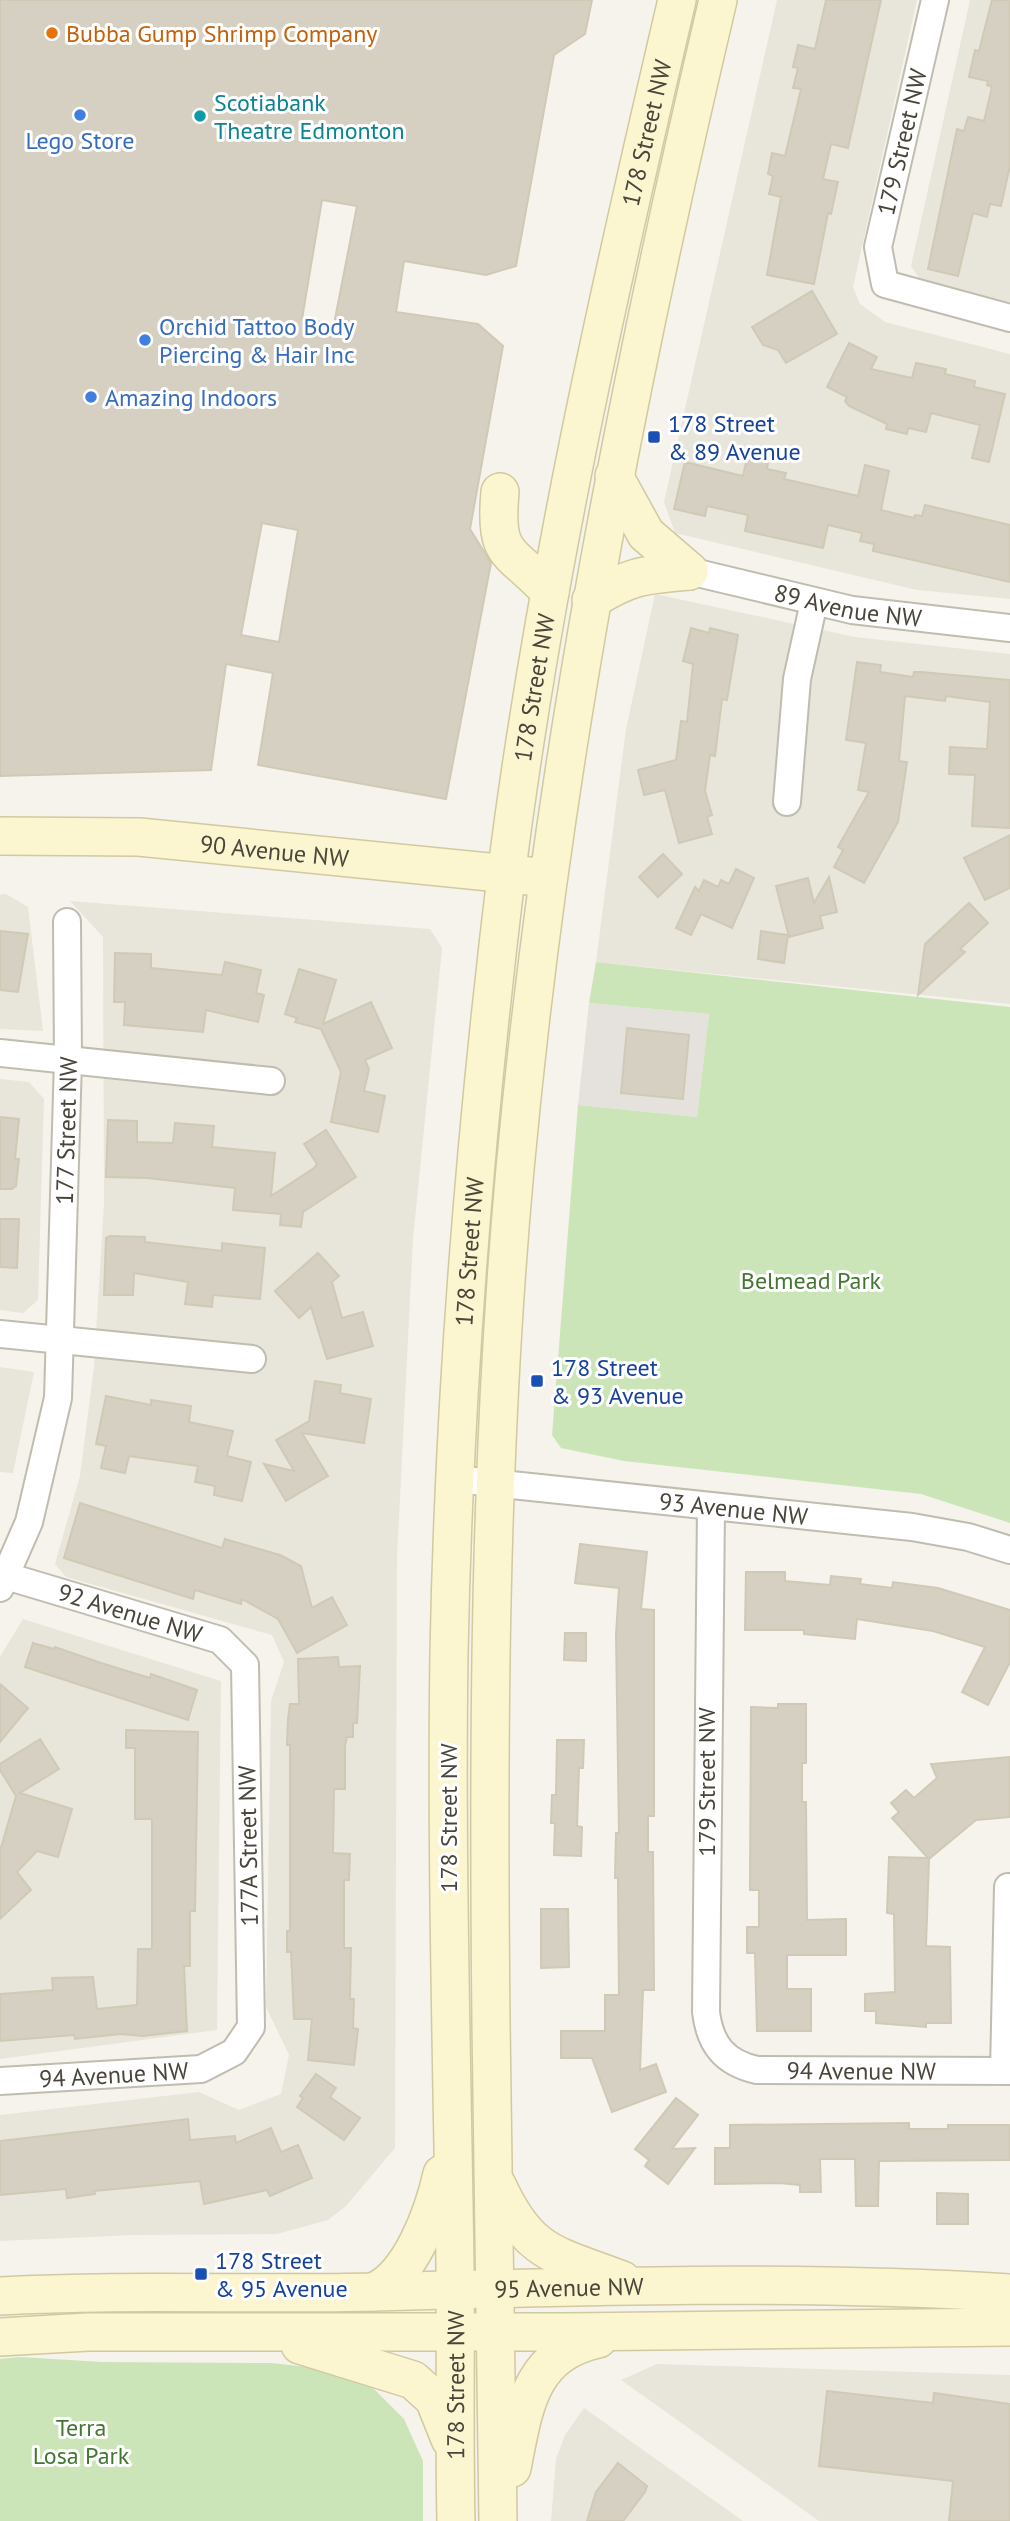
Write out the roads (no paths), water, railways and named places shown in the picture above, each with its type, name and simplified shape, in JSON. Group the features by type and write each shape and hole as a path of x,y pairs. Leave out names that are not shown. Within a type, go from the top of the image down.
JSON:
{"main road":[{"name":"178 Street NW","path":"456,2521 456,2332 447,1805 455,1479 475,1166 507,874 550,592 589,386 677,0"},
{"name":"178 Street NW","path":"500,2521 488,1819 494,1483 515,1168 548,879 591,600 662,243 718,0"},
{"path":"614,477 646,534 689,570"},
{"path":"499,492 497,528 502,545 550,592"},
{"path":"591,600 613,587 649,573 689,570"},
{"name":"90 Avenue NW","path":"0,836 139,837 548,879"},
{"path":"373,2292 395,2275 416,2245 433,2209 452,2135"},
{"path":"493,2174 512,2217 538,2247 639,2287"},
{"name":"95 Avenue NW","path":"0,2296 90,2291 373,2292 826,2285 1010,2293"},
{"name":"95 Avenue NW","path":"0,2337 88,2332 496,2333 1010,2328"},
{"path":"500,2521 522,2418 540,2374 551,2360 578,2344 635,2331"},
{"path":"261,2332 413,2380 434,2399 454,2449"}],"street":[{"name":"179 Street NW","path":"935,0 878,247 885,284 1010,318"},
{"name":"89 Avenue NW","path":"689,570 814,602 892,616 1010,628"},
{"path":"787,802 797,679 814,602"},
{"name":"177 Street NW","path":"3,1582 29,1522 47,1456 58,1398 68,1060 67,922"},
{"path":"0,1053 271,1081"},
{"path":"0,1334 252,1359"},
{"name":"93 Avenue NW","path":"455,1479 912,1527 968,1537 1010,1550"},
{"name":"179 Street NW","path":"711,1507 706,2012 710,2034 722,2054"},
{"name":"92 Avenue NW","path":"3,1582 220,1640 245,1665"},
{"name":"177A Street NW","path":"245,1665 251,2026"},
{"name":"94 Avenue NW","path":"722,2054 743,2067 757,2070 1007,2071 1008,1887"},
{"name":"94 Avenue NW","path":"0,2081 201,2069 234,2052 251,2026"}],"place":[{"name":"Bubba Gump Shrimp Company","path":"52,33"},
{"name":"Lego Store","path":"80,115"},
{"name":"Scotiabank Theatre Edmonton","path":"200,116"},
{"name":"Orchid Tattoo Body Piercing & Hair Inc","path":"145,340"},
{"name":"Amazing Indoors","path":"91,397"},
{"name":"178 Street & 89 Avenue","path":"654,437"},
{"name":"178 Street & 93 Avenue","path":"537,1381"},
{"name":"178 Street & 95 Avenue","path":"201,2274"}],"park label":[{"name":"Belmead Park","path":"811,1280"},
{"name":"Terra Losa Park","path":"81,2441"}]}
